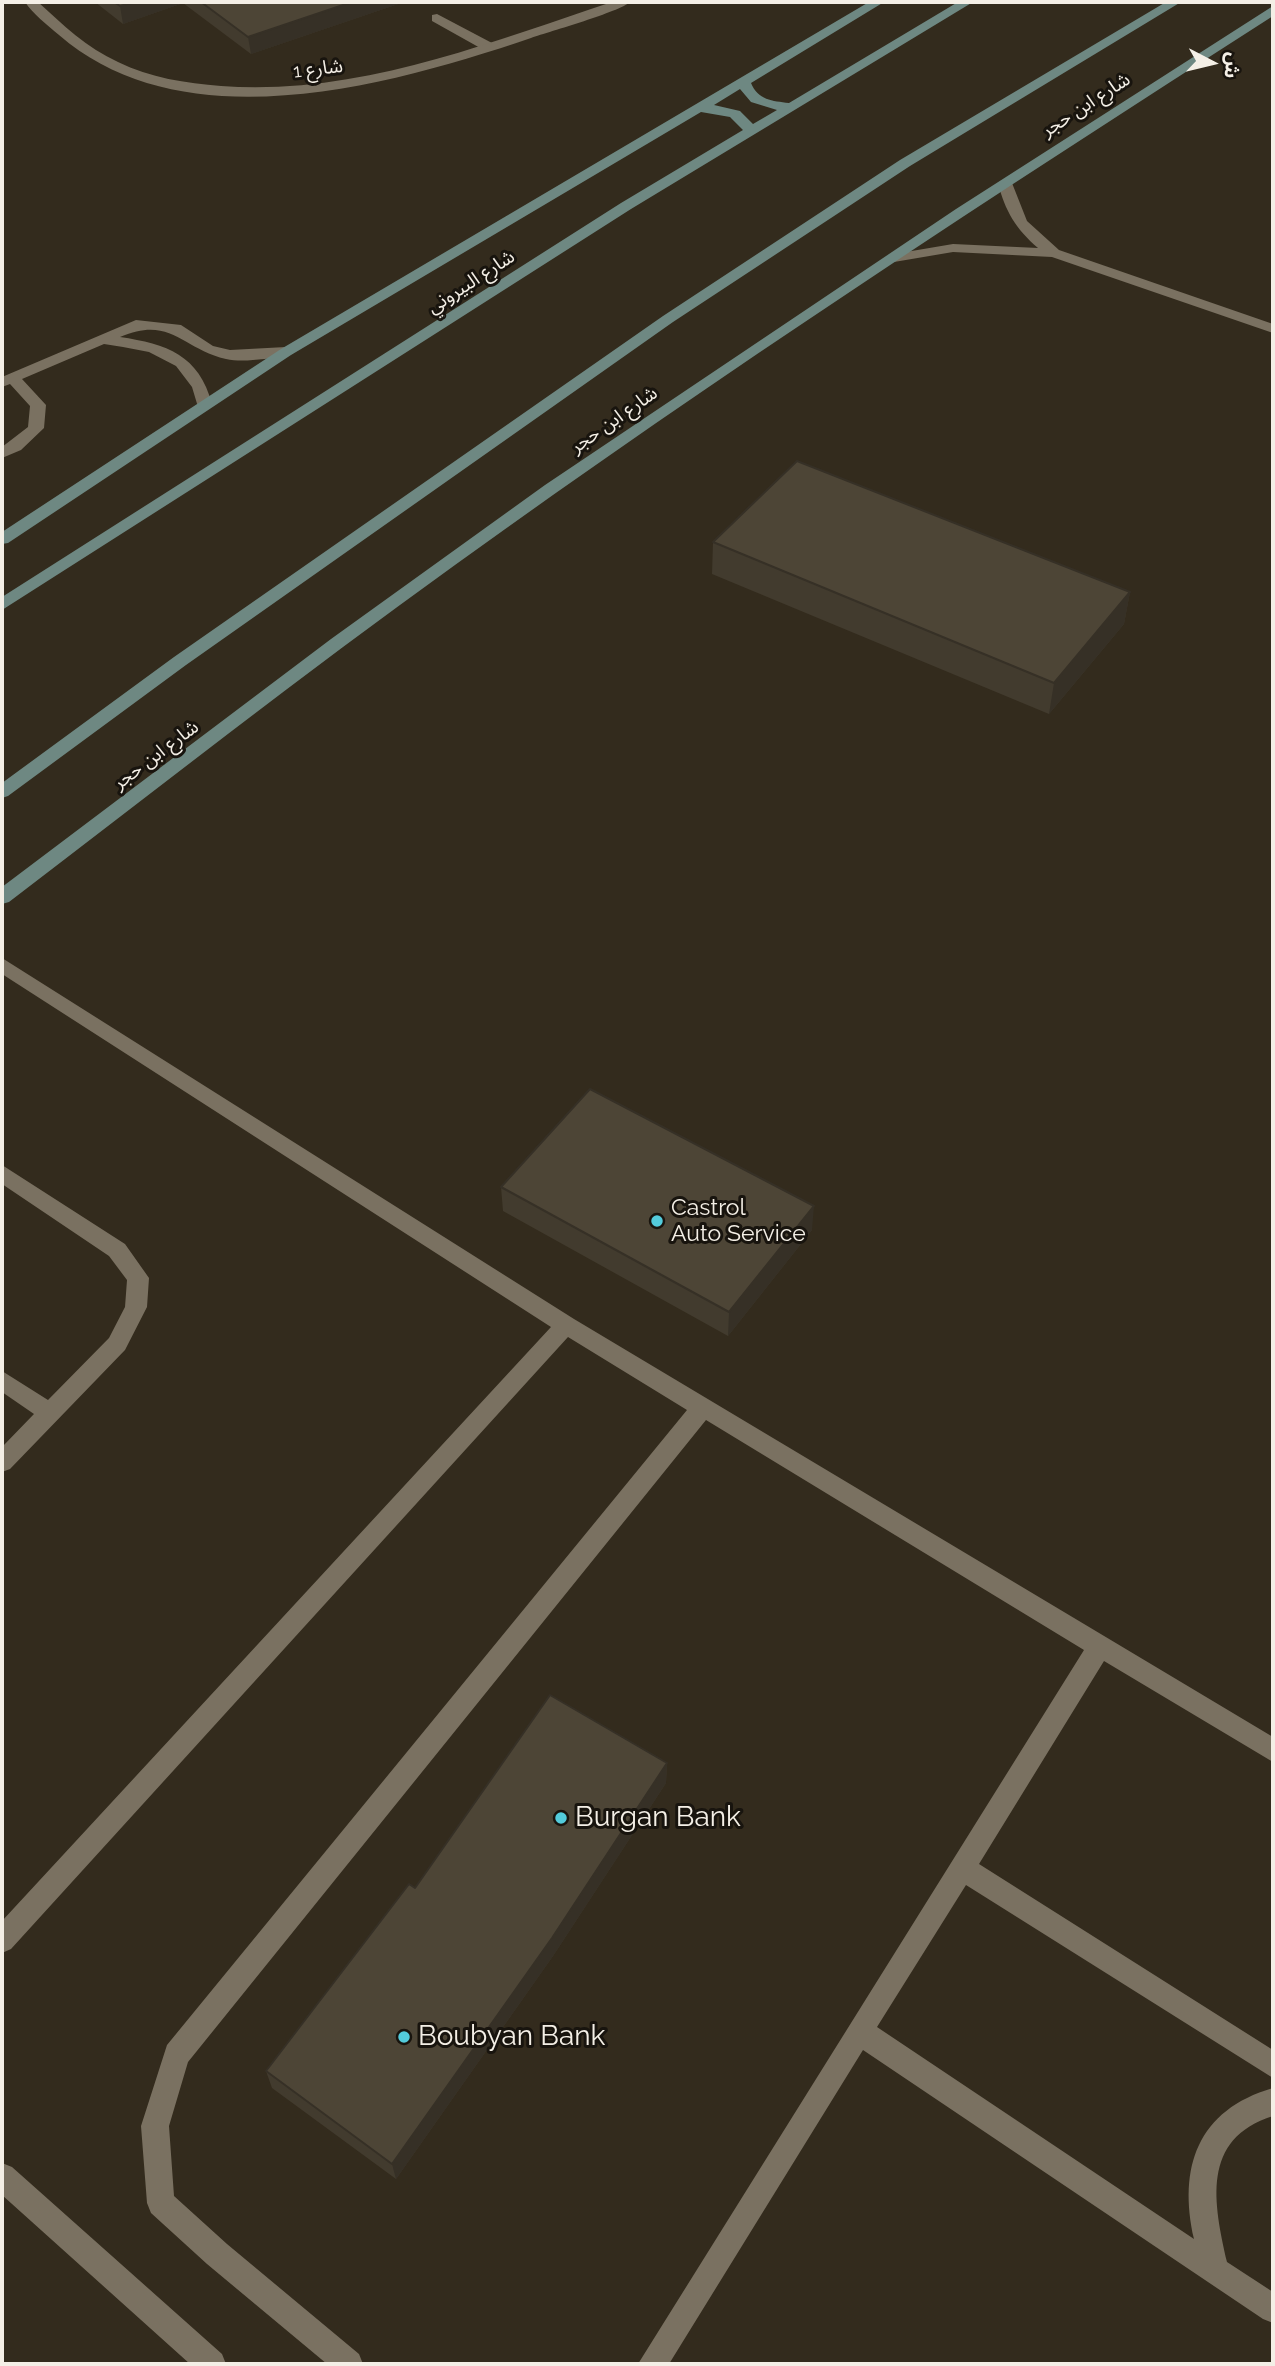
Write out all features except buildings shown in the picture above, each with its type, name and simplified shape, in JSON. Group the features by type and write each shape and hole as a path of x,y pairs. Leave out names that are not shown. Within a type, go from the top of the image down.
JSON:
{"main road":[{"name":"شارع البيروني","path":"2,539 286,352 878,2"},
{"name":"شارع البيروني","path":"2,605 626,206 967,2"},
{"name":"شارع ابن حجر","path":"2,792 180,661 668,319 905,163 1175,2"},
{"name":"شارع ابن حجر","path":"2,897 448,562 731,364 1273,10"},
{"path":"743,80 745,89 754,99 791,107"},
{"path":"696,108 736,114 751,131"}],"street":[{"name":"شارع 1","path":"31,2 80,47 106,62 138,75 175,85 260,93 349,85 391,76 624,2"},
{"path":"437,18 487,46"},
{"path":"1005,183 1012,210 1023,228 1054,253"},
{"path":"894,258 953,248 1054,253 1273,329"},
{"path":"2,453 15,447 36,428 38,405 7,380 136,325 176,328 208,349 230,355 286,352"},
{"path":"103,340 150,346 187,368 201,384 204,404"},
{"path":"2,965 566,1325 1273,1750"},
{"path":"2,1173 117,1250 138,1278 136,1307 117,1344 2,1462"},
{"path":"2,1940 566,1325"},
{"path":"2,1380 51,1414"},
{"path":"349,2364 217,2254 161,2203 155,2126 177,2055 703,1407"},
{"path":"652,2364 1100,1646"},
{"path":"961,1867 1273,2065"},
{"path":"859,2031 1273,2308"},
{"path":"1215,2270 1205,2221 1201,2179 1212,2148 1232,2123 1259,2105 1273,2102"},
{"path":"2,2177 212,2364"}],"place":[{"name":"Castrol Auto Service","path":"657,1221"},
{"name":"Burgan Bank","path":"561,1818"},
{"name":"Boubyan Bank","path":"404,2037"}]}
